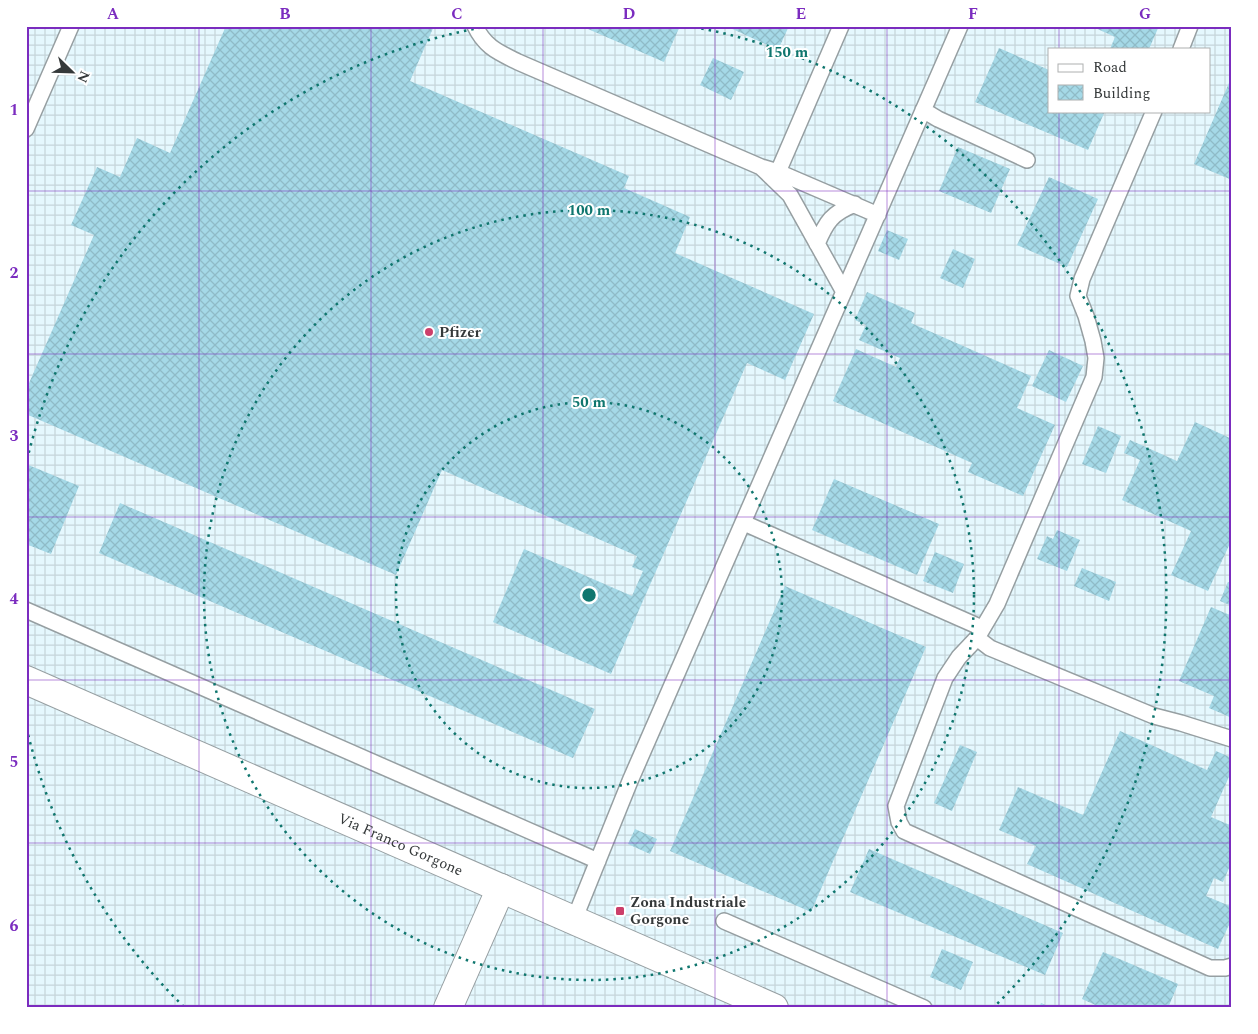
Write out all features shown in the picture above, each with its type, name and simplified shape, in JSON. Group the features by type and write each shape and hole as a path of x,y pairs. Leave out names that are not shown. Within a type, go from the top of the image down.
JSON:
{"street":[{"name":"Via Franco Gorgone","path":"26,680 774,1008"},
{"path":"448,1008 501,888"}],"lane":[{"path":"26,129 71,26"},
{"path":"475,26 481,38 494,50 760,167 778,172 878,215"},
{"path":"778,172 841,26"},
{"path":"574,920 630,781 960,26"},
{"path":"1181,48 1190,26"},
{"path":"923,110 938,119 1027,160"},
{"path":"1154,112 1082,279 1078,296 1093,341 1096,358 1094,377 997,604 979,633 945,678 896,806 898,822 904,831 1210,968 1232,966"},
{"path":"760,167 790,195 844,292"},
{"path":"817,244 828,222 840,210 854,204"},
{"path":"744,523 979,633 990,648 1154,716 1232,739"},
{"path":"26,610 598,861"},
{"path":"724,921 924,1008"}],"shaded area":[{"path":"26,26 1232,26 1232,1008 26,1008"}],"building":[{"name":"Pfizer","path":"226,26 434,26 410,81 629,176 624,188 690,217 675,253 814,314 785,380 747,363 611,674 493,622 524,549 632,596 643,571 632,567 637,556 442,470 396,575 26,414 26,390 94,235 71,225 97,167 120,177 137,138 170,153"},
{"path":"581,26 680,26 664,62"},
{"path":"726,26 789,26 778,50"},
{"path":"1091,26 1159,26 1149,48 1110,48 1115,37"},
{"path":"999,48 1048,70 1048,112 1105,112 1088,150 975,102"},
{"path":"713,58 744,72 731,100 700,85"},
{"path":"1232,76 1232,180 1194,164"},
{"path":"958,147 1010,169 991,213 939,191"},
{"path":"1049,177 1098,199 1067,267 1017,245"},
{"path":"887,230 908,239 899,260 878,251"},
{"path":"953,249 975,259 963,288 940,278"},
{"path":"867,292 915,313 911,323 1031,376 1017,408 1055,425 1023,496 968,472 972,463 833,401 856,349 896,367 900,358 859,340 866,325 855,320"},
{"path":"1049,350 1083,366 1066,402 1032,386"},
{"path":"1195,422 1232,439 1232,539 1208,591 1171,575 1191,531 1122,500 1140,460 1124,453 1130,440 1177,461"},
{"path":"1098,426 1121,436 1106,473 1082,464"},
{"path":"26,464 79,486 51,554 26,544"},
{"path":"834,479 939,524 917,575 812,530"},
{"path":"120,503 595,709 573,758 99,553"},
{"path":"1057,530 1080,540 1067,571 1037,559 1047,536 1053,539"},
{"path":"935,552 964,564 953,593 923,581"},
{"path":"1082,568 1116,582 1109,601 1074,586"},
{"path":"1228,582 1232,584 1232,606 1220,601"},
{"path":"785,586 926,647 811,912 670,851"},
{"path":"1211,607 1232,616 1232,718 1209,708 1214,696 1179,681"},
{"path":"1120,731 1207,770 1216,751 1232,758 1232,770 1211,817 1232,826 1232,861 1223,882 1214,878 1206,896 1232,907 1232,918 1218,949 1027,864 1036,846 999,830 1018,787 1083,815"},
{"path":"960,745 977,752 952,811 934,803"},
{"path":"635,829 657,839 650,854 628,844"},
{"path":"869,849 1063,933 1045,975 850,892"},
{"path":"942,949 973,962 961,990 930,977"},
{"path":"1103,952 1178,984 1168,1008 1102,1008 1082,999"},
{"path":"1041,1003 1052,1008 1039,1008"}],"place":[{"name":"Pfizer","path":"429,332"},
{"name":"Zona Industriale Gorgone","path":"620,911"}]}
